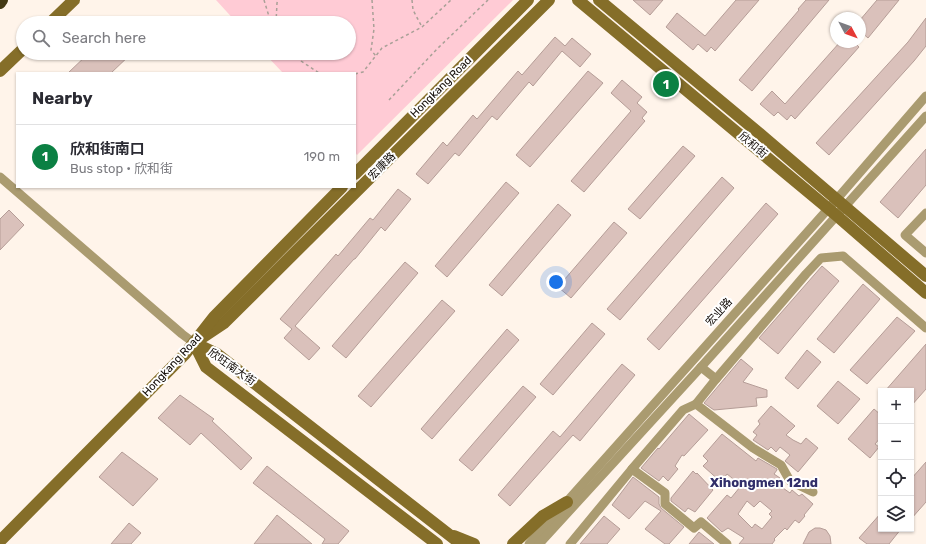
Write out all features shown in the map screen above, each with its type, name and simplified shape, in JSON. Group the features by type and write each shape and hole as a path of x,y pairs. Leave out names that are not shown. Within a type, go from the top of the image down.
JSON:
{"main road":[{"path":"57,16 74,0"},
{"name":"Hongkang Road","path":"356,173 528,0"},
{"name":"宏康路","path":"194,343 224,323 549,0"},
{"name":"欣和街","path":"578,0 757,149 926,277"},
{"name":"欣和街","path":"599,0 766,139 910,279 926,292"},
{"path":"637,49 633,44 635,40 640,38 646,40"},
{"path":"0,71 16,56"},
{"path":"757,149 764,150 769,146 766,139"},
{"name":"Hongkang Road","path":"0,541 194,343 214,317 341,188"},
{"path":"910,279 907,274 908,270 911,269 926,277"},
{"name":"欣旺南大街","path":"194,343 206,367 437,544"},
{"name":"欣旺南大街","path":"194,343 217,354 461,544"},
{"path":"513,544 543,516 571,502"},
{"path":"394,511 423,544"},
{"path":"448,534 474,544"}],"street":[{"name":"宏业路","path":"529,544 701,367 836,208 926,96"},
{"name":"宏业路","path":"539,544 571,502 836,208 926,116"},
{"path":"0,177 194,343"},
{"path":"926,213 905,235 926,253"},
{"path":"570,544 682,410 696,404 821,258 843,256 926,328"},
{"path":"701,367 716,379"},
{"path":"696,404 753,448 781,465 790,481 813,492"},
{"path":"632,469 665,493 664,504 694,528 701,522 727,544"}],"path":[{"path":"264,0 269,16"},
{"path":"276,16 278,0"},
{"path":"372,0 374,29 371,50 376,56"},
{"path":"412,0 413,10 422,27"},
{"path":"356,74 363,72 382,48 422,27 451,0"},
{"path":"389,100 437,49 488,0"},
{"path":"299,60 317,72"}],"shaded area":[{"path":"216,0 513,0 357,155 356,72 282,72 271,60 356,60 356,16 231,16"}],"building":[{"path":"633,0 663,0 650,15"},
{"path":"736,0 759,0 715,51 711,47 707,52 698,44 693,50 666,27 677,13 705,36"},
{"path":"806,0 829,0 752,91 739,80"},
{"path":"877,0 899,0 868,38 866,36 866,13"},
{"path":"926,18 926,46 829,155 816,143 908,42"},
{"path":"555,37 565,46 572,38 591,54 580,67 562,51 533,86 529,82 497,120 492,116 459,156 455,153 428,184 416,174 443,142 447,146 473,115 477,119 518,71 522,75"},
{"path":"835,48 858,48 795,119 791,115 787,120 778,112 774,116 760,104 772,91 785,104"},
{"path":"82,60 125,60 112,72 69,72"},
{"path":"588,71 603,83 530,167 516,155"},
{"path":"622,80 642,97 637,103 647,112 642,118 645,121 584,192 571,181 631,111 611,93"},
{"path":"683,146 695,156 640,219 628,209"},
{"path":"926,149 926,185 898,218 880,202"},
{"path":"722,177 734,188 620,320 607,309"},
{"path":"506,182 519,193 447,277 435,266"},
{"path":"398,189 411,199 385,231 381,227 355,259 295,326 320,348 309,360 284,338 292,329 280,319 336,254 338,256 370,218 373,220"},
{"path":"766,203 778,214 659,350 647,339"},
{"path":"558,204 571,215 502,296 489,285"},
{"path":"9,210 24,225 0,250 0,219"},
{"path":"614,222 627,233 571,298 558,287"},
{"path":"405,262 418,273 346,358 332,346"},
{"path":"822,266 839,281 778,354 759,338"},
{"path":"863,284 880,299 834,353 817,339"},
{"path":"442,300 455,311 371,407 358,396"},
{"path":"897,317 915,331 867,384 850,370"},
{"path":"592,323 605,334 553,395 540,384"},
{"path":"507,329 519,340 432,439 421,429"},
{"path":"926,344 926,389 914,403 914,388 888,388"},
{"path":"807,350 821,362 798,389 785,378"},
{"path":"741,359 753,369 743,382 767,390 767,397 756,398 757,406 714,410 704,403"},
{"path":"622,364 635,375 580,441 573,435 510,506 498,495 553,431 560,437"},
{"path":"838,381 860,399 838,424 817,406"},
{"path":"523,386 536,397 472,471 459,460"},
{"path":"180,395 214,419 212,421 252,458 241,470 201,433 190,445 158,418"},
{"path":"771,406 795,426 786,435 801,444 806,438 818,448 798,472 785,461 790,455 780,447 776,452 771,447 768,450 753,440 757,435 753,432 760,424 758,421"},
{"path":"874,409 878,412 878,440 875,444 878,448 870,458 848,439"},
{"path":"689,414 708,430 684,456 682,455 675,466 678,469 668,481 663,476 659,481 641,468"},
{"path":"722,434 756,461 758,458 777,469 774,474 780,478 776,483 790,493 792,490 799,496 802,494 813,504 799,523 795,520 787,530 785,528 774,539 775,540 772,544 739,544 744,538 728,528 722,532 707,518 727,495 731,498 740,487 736,483 737,482 727,474 721,482 703,466 708,461 703,456","holes":["747,501 754,507 760,501 772,511 769,514 772,517 762,529 755,524 752,528 738,514"]},
{"path":"122,452 158,479 133,506 99,477"},
{"path":"926,462 926,502 914,516 914,496 914,476"},
{"path":"267,466 349,531 338,544 322,544 325,539 253,483"},
{"path":"693,471 696,474 697,473 713,490 695,512 688,508 685,512 671,501 671,498"},
{"path":"633,477 659,497 659,504 661,508 684,527 669,544 665,544 645,529 661,511 645,501 629,519 612,505"},
{"path":"277,515 312,544 254,544"},
{"path":"604,516 620,529 607,544 580,544"},
{"path":"878,516 878,532 899,532 889,544 867,544 859,538"},
{"path":"129,523 141,533 131,544 111,544"},
{"path":"815,528 826,530 830,536 831,544 803,544 809,532"},
{"path":"699,532 714,544 689,544"}],"place":[{"name":"欣和街南口","path":"666,84"}],"district":[{"name":"Xihongmen 12nd","path":"764,482"}]}
